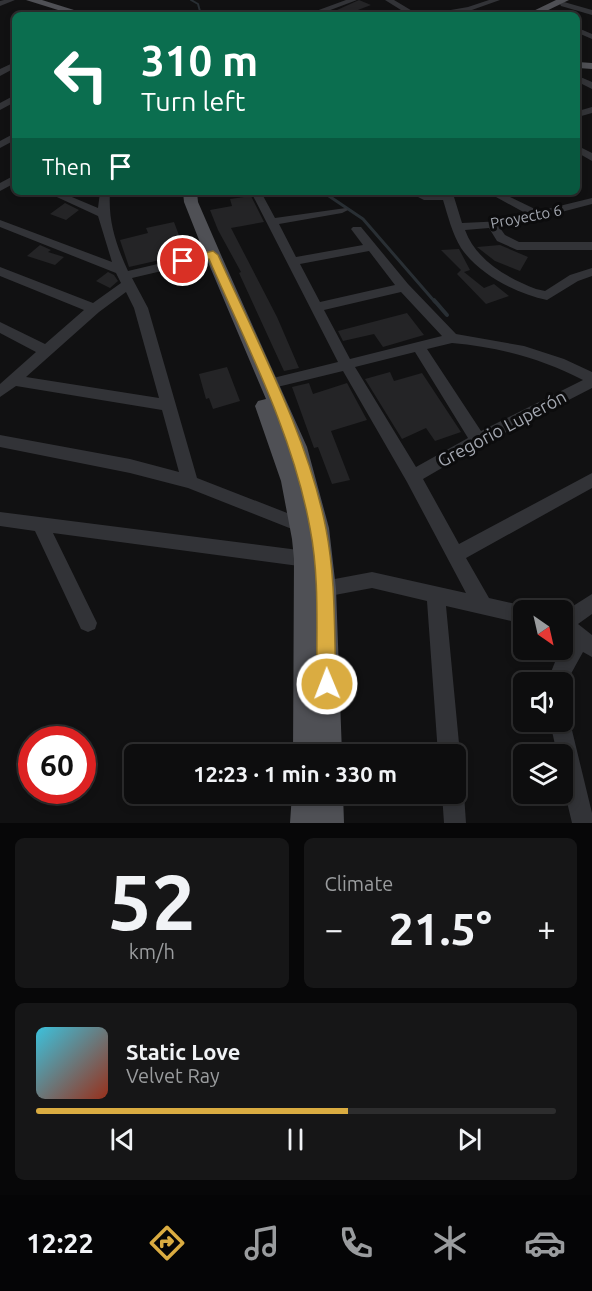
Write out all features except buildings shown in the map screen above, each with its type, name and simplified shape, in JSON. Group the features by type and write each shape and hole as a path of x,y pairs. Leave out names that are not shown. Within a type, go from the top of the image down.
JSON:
{"main road":[{"path":"31,0 74,12"},
{"path":"538,12 567,1"},
{"path":"546,12 567,1"},
{"path":"180,195 181,204 208,256 297,447 314,560 308,744"},
{"path":"190,195 208,256 311,528"},
{"path":"314,560 324,589 328,744"},
{"path":"305,823 306,804"},
{"path":"329,804 330,823"}],"street":[{"path":"0,4 10,0"},
{"path":"318,12 353,0"},
{"path":"390,0 410,12"},
{"path":"448,12 469,9 496,0"},
{"path":"567,1 592,13"},
{"path":"0,106 12,95"},
{"path":"58,195 103,214"},
{"path":"105,195 103,214 110,242 124,277 141,308 166,405 190,482"},
{"path":"258,195 347,366 413,477 483,606"},
{"path":"424,197 443,195"},
{"path":"452,195 458,227 465,246 476,260 517,285 549,295 574,278 592,272"},
{"path":"498,195 539,216"},
{"name":"Proyecto 6","path":"458,227 492,225 539,216 592,201"},
{"path":"272,222 342,210"},
{"path":"0,223 124,277"},
{"path":"492,225 501,238 517,246 592,246"},
{"path":"357,229 404,287 452,338"},
{"path":"293,261 370,247"},
{"path":"0,392 94,309 124,277 208,256"},
{"path":"0,271 94,309"},
{"path":"316,307 404,287"},
{"path":"0,327 46,351"},
{"path":"269,384 452,338 481,341 553,360 592,380"},
{"path":"418,346 478,440"},
{"path":"13,380 166,405"},
{"name":"Gregorio Luperón","path":"413,477 592,380"},
{"path":"0,441 130,465 190,482 311,528"},
{"path":"456,555 592,480"},
{"path":"0,519 314,560"},
{"path":"41,525 88,622"},
{"path":"324,589 372,580 513,613"},
{"path":"436,595 448,744"},
{"path":"573,617 592,603"},
{"path":"561,672 586,643 573,632"},
{"path":"562,732 583,823"},
{"path":"454,804 455,823"}],"waterway":[{"path":"191,0 198,4 200,12"},
{"path":"327,195 363,219 435,302"},
{"path":"434,300 447,315"}],"route":[{"path":"183,261 213,255 297,447 318,528 323,561 327,684"}]}
